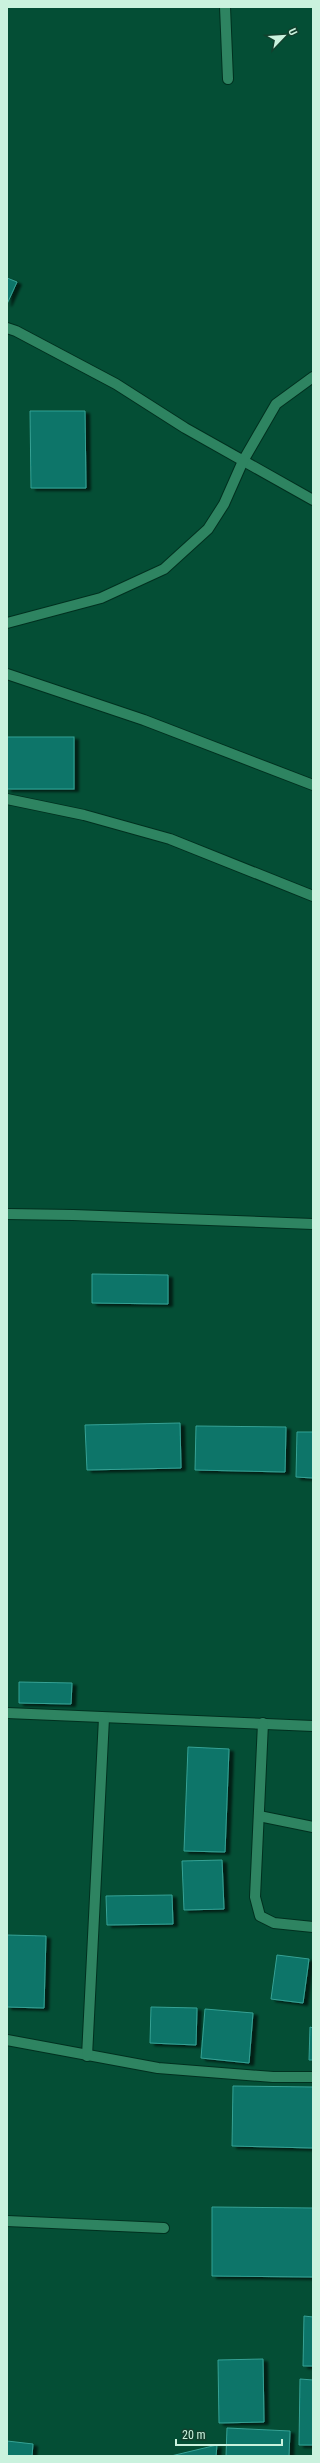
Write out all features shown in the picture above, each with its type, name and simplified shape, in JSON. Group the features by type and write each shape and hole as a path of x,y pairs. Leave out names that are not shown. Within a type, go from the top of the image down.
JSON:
{"street":[{"path":"225,7 228,79"},
{"path":"7,328 16,331 116,384 243,461 313,500"},
{"path":"7,623 101,598 164,568 208,530 224,504 243,461 276,404 313,377"},
{"path":"7,674 144,720 313,785"},
{"path":"7,800 84,815 170,839 313,896"},
{"path":"7,1214 73,1214 313,1224"},
{"path":"7,1713 313,1726"},
{"path":"87,2056 104,1718"},
{"path":"263,1723 255,1897 260,1916 274,1923 313,1927"},
{"path":"259,1816 313,1827"},
{"path":"7,2040 47,2046 87,2056 158,2068 273,2077 313,2077"},
{"path":"7,2221 164,2228"}],"building":[{"path":"7,278 17,282 7,304"},
{"path":"30,411 85,411 86,488 31,488"},
{"path":"7,737 74,737 74,789 7,789"},
{"path":"92,1274 168,1275 168,1304 92,1303"},
{"path":"180,1423 181,1468 87,1470 85,1425"},
{"path":"196,1426 286,1427 285,1472 195,1470"},
{"path":"297,1432 313,1432 313,1478 296,1477"},
{"path":"19,1682 72,1683 71,1704 19,1703"},
{"path":"188,1747 229,1749 225,1852 184,1851"},
{"path":"222,1860 224,1909 184,1910 182,1861"},
{"path":"172,1895 173,1924 107,1925 106,1896"},
{"path":"7,1935 46,1936 44,2008 7,2007"},
{"path":"277,1955 309,1959 303,2003 271,1999"},
{"path":"151,2007 197,2008 196,2045 150,2043"},
{"path":"205,2009 253,2013 249,2063 201,2058"},
{"path":"310,2027 313,2028 313,2060 309,2060"},
{"path":"233,2086 313,2087 313,2148 232,2146"},
{"path":"212,2207 313,2208 313,2277 212,2276"},
{"path":"304,2316 313,2317 313,2366 303,2366"},
{"path":"263,2359 264,2422 219,2423 218,2360"},
{"path":"300,2379 313,2380 313,2445 299,2445"},
{"path":"227,2428 290,2431 289,2456 226,2456"},
{"path":"7,2441 33,2444 32,2456 7,2456"},
{"path":"217,2445 216,2456 171,2456"}]}
